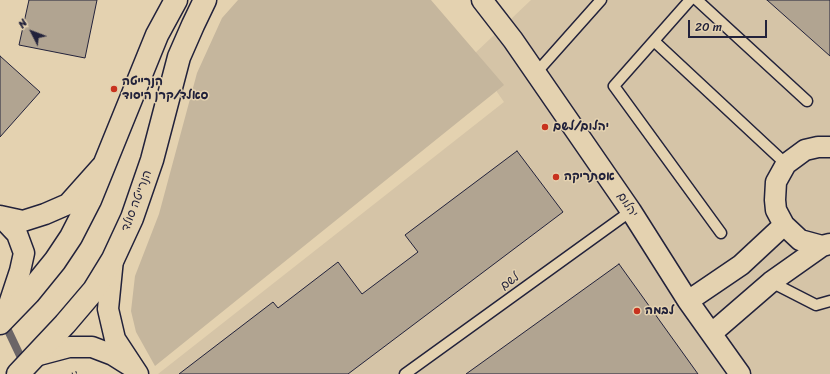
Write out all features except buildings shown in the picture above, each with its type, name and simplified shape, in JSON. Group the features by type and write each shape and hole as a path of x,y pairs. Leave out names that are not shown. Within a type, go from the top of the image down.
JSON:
{"main road":[{"path":"2,321 29,293 59,255 70,237 90,200 157,35 176,0"},
{"name":"הנרייטה סולד","path":"18,374 65,324 94,290 113,259 132,218 152,160 179,58 205,0"}],"street":[{"name":"יהלום","path":"482,0 536,74 631,211 688,301 740,374"},
{"path":"826,245 800,240 784,225 776,210 775,200 776,182 786,164 805,150 818,147 830,147"},
{"path":"0,216 23,221 45,214 68,204 105,163"},
{"path":"0,216 17,234 24,253 20,271 2,321"},
{"path":"688,301 741,265 784,225"},
{"path":"712,333 771,282 826,245"},
{"path":"113,259 108,309 115,339 137,372"},
{"path":"35,356 69,347 92,347 113,355 137,372"}],"lane":[{"path":"536,74 601,0"},
{"path":"690,0 614,86 721,233"},
{"path":"698,0 807,101"},
{"path":"654,41 786,164"},
{"name":"לשם","path":"405,374 631,211"},
{"path":"771,282 816,305 830,301"}],"shaded area":[{"path":"238,0 431,0 504,85 155,366 136,332 131,311 135,276 159,214 197,73 222,18"},
{"path":"531,0 830,0 830,374 158,374 504,102 472,56"}],"waterway":[{"path":"4,322 25,366"}],"place":[{"name":"הנרייטה סאלד/קרן היסוד","path":"114,89"},
{"name":"יהלום/לשם","path":"545,127"},
{"name":"אסתריקה","path":"556,177"},
{"name":"לבמה","path":"637,311"}]}
